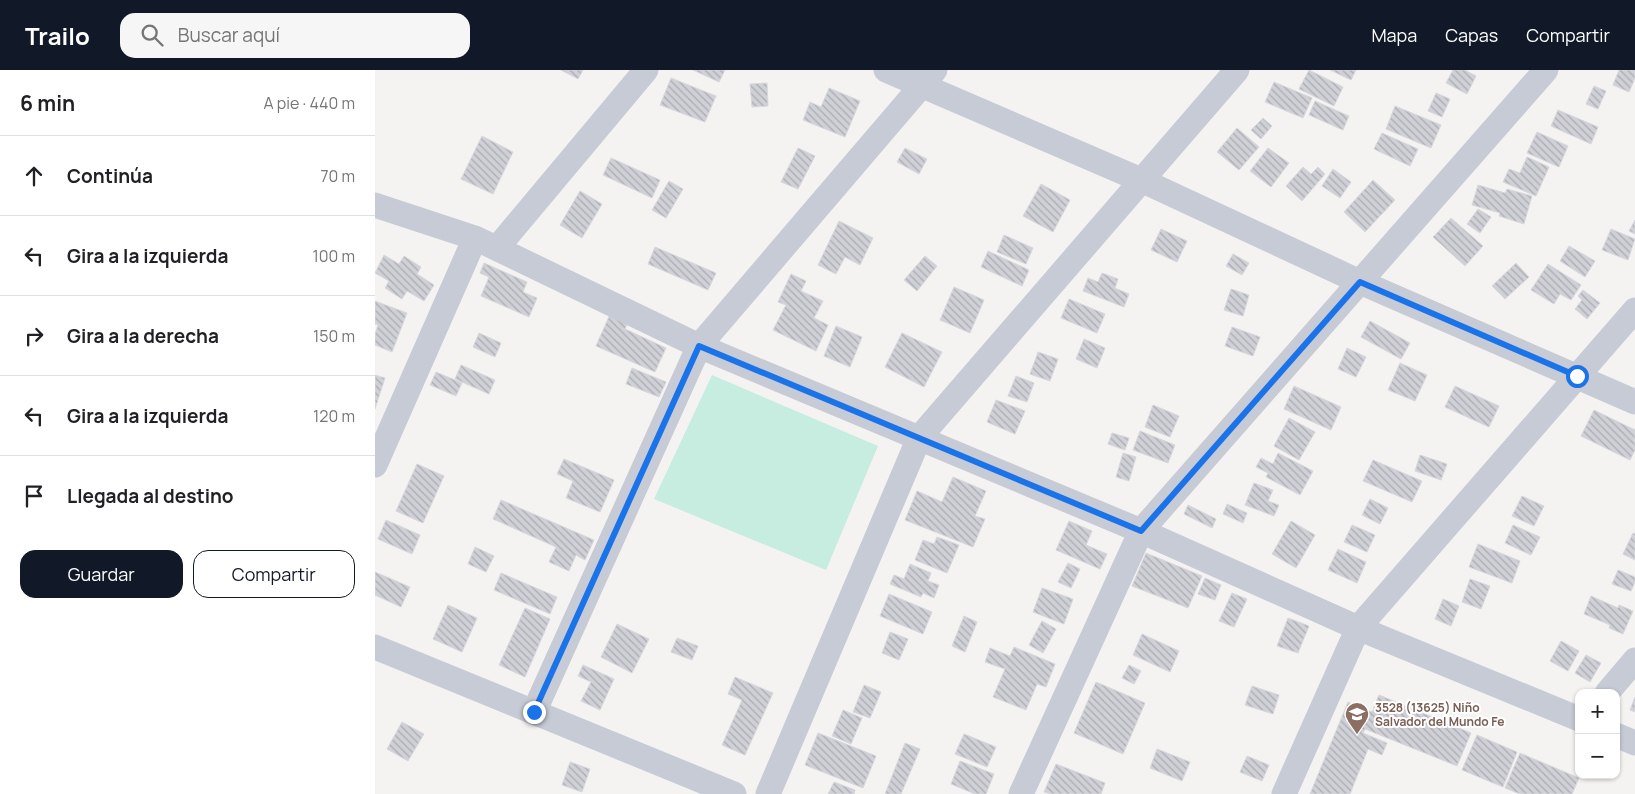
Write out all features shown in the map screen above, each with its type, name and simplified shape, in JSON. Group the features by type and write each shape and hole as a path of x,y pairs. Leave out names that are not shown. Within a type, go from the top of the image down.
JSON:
{"street":[{"path":"497,248 646,70"},
{"path":"887,70 929,78 1360,282 1635,402"},
{"path":"768,794 919,438 1237,70"},
{"path":"1021,794 1141,531 1546,70"},
{"path":"534,712 699,346 929,78"},
{"path":"375,205 475,238 699,346 1141,531 1358,628 1575,717"},
{"path":"375,465 475,238"},
{"path":"1284,794 1358,628 1635,310"},
{"path":"375,647 734,794"},
{"path":"1610,689 1635,660"},
{"path":"1620,737 1635,743"}],"green space":[{"path":"712,375 878,446 826,570 654,499"}],"building":[{"path":"561,70 583,70 578,79"},
{"path":"693,70 725,70 719,82"},
{"path":"1309,70 1343,87 1334,106 1299,89"},
{"path":"1330,70 1356,70 1351,80"},
{"path":"1453,70 1465,70 1476,76 1467,94 1446,83"},
{"path":"1619,70 1635,70 1635,78 1629,92 1613,85"},
{"path":"671,78 716,96 705,122 660,105"},
{"path":"1274,82 1312,98 1303,118 1265,102"},
{"path":"767,83 768,106 752,107 750,84"},
{"path":"1594,86 1606,91 1598,109 1586,104"},
{"path":"829,88 860,101 845,137 803,120 810,102 821,107"},
{"path":"1436,93 1450,99 1442,117 1428,111"},
{"path":"1315,101 1349,116 1343,130 1309,115"},
{"path":"1395,106 1441,125 1431,148 1386,129"},
{"path":"1558,110 1598,127 1591,144 1551,126"},
{"path":"1263,118 1272,126 1261,139 1251,130"},
{"path":"1237,128 1259,147 1239,170 1217,152"},
{"path":"1537,132 1568,146 1559,167 1527,153"},
{"path":"1382,133 1418,149 1410,166 1374,149"},
{"path":"482,136 513,152 493,194 461,179"},
{"path":"798,148 815,156 798,189 781,182"},
{"path":"905,148 927,159 919,174 897,162"},
{"path":"1268,148 1289,163 1271,187 1250,171"},
{"path":"1527,157 1549,167 1536,196 1503,182 1509,169 1520,173"},
{"path":"611,158 660,180 652,198 603,175"},
{"path":"1303,167 1311,174 1318,167 1325,174 1302,201 1286,186"},
{"path":"1333,169 1351,182 1340,198 1322,186"},
{"path":"1373,180 1395,200 1365,232 1344,212"},
{"path":"669,181 683,189 666,218 652,210"},
{"path":"1041,184 1070,200 1053,232 1023,216"},
{"path":"1478,185 1505,193 1507,189 1532,196 1524,224 1499,216 1500,213 1472,205"},
{"path":"580,191 602,204 582,238 560,225"},
{"path":"1478,209 1491,217 1480,233 1467,224"},
{"path":"1451,218 1483,246 1465,266 1433,237"},
{"path":"1635,220 1635,234 1629,231"},
{"path":"839,221 873,238 860,265 845,257 836,274 818,265"},
{"path":"1161,229 1187,241 1177,262 1151,250"},
{"path":"1611,229 1635,239 1628,260 1602,250"},
{"path":"1004,235 1033,248 1026,264 997,252"},
{"path":"1569,246 1595,261 1585,277 1560,261"},
{"path":"655,247 716,273 708,290 648,264"},
{"path":"988,251 1029,270 1022,286 981,267"},
{"path":"1233,254 1249,263 1242,275 1226,266"},
{"path":"384,255 399,264 404,256 421,267 417,274 434,285 424,301 407,291 402,299 385,288 389,281 375,273"},
{"path":"925,256 937,266 917,291 904,280"},
{"path":"484,263 527,282 523,292 537,298 529,317 481,296 489,277 480,273"},
{"path":"1516,263 1529,277 1505,299 1492,286"},
{"path":"1548,264 1581,285 1571,300 1560,294 1554,304 1531,290"},
{"path":"1102,273 1118,279 1115,288 1129,294 1124,307 1083,291 1088,278 1098,282"},
{"path":"791,274 806,281 801,291 823,301 814,318 828,325 816,351 773,330 786,305 778,302"},
{"path":"954,287 984,300 970,333 940,320"},
{"path":"1231,289 1249,295 1243,316 1224,310"},
{"path":"1583,290 1600,303 1587,319 1575,309 1582,300 1578,296"},
{"path":"1069,299 1105,314 1097,333 1061,318"},
{"path":"375,301 407,313 392,352 375,345 375,334 378,325 375,324"},
{"path":"611,312 629,320 625,329 666,348 655,372 596,346"},
{"path":"1370,321 1410,343 1401,359 1361,337"},
{"path":"836,326 862,337 850,367 824,356"},
{"path":"1232,327 1260,337 1253,356 1225,346"},
{"path":"479,333 501,343 495,357 473,347"},
{"path":"902,333 942,352 924,387 885,367"},
{"path":"1084,339 1105,348 1097,368 1076,359"},
{"path":"1347,348 1366,357 1356,377 1338,369"},
{"path":"1038,352 1058,359 1050,381 1030,374"},
{"path":"1400,363 1427,375 1415,401 1388,390"},
{"path":"461,365 495,380 489,394 455,379"},
{"path":"632,368 666,382 659,397 626,384"},
{"path":"436,372 462,383 456,396 430,385"},
{"path":"375,375 385,378 375,409"},
{"path":"1016,376 1034,383 1027,402 1008,396"},
{"path":"1294,386 1341,407 1331,430 1284,409"},
{"path":"1455,386 1499,406 1489,427 1445,407"},
{"path":"996,400 1025,411 1015,434 987,422"},
{"path":"1153,405 1179,416 1170,437 1145,427"},
{"path":"1594,410 1635,430 1635,450 1630,460 1581,436"},
{"path":"1289,418 1315,432 1299,460 1274,446"},
{"path":"1140,431 1175,445 1168,463 1133,450"},
{"path":"1112,433 1129,438 1125,450 1108,444"},
{"path":"1123,453 1136,457 1129,481 1116,477"},
{"path":"1278,453 1313,471 1300,495 1266,477 1268,473 1256,467 1261,458 1273,464"},
{"path":"1420,455 1447,464 1441,480 1415,471"},
{"path":"564,459 614,480 600,512 566,498 573,481 557,474"},
{"path":"1373,460 1422,481 1412,502 1363,481"},
{"path":"417,464 444,476 423,523 396,511"},
{"path":"953,477 986,491 975,516 985,519 973,547 905,520 917,491 942,502"},
{"path":"1254,483 1273,490 1268,501 1279,505 1274,516 1245,505"},
{"path":"1522,496 1544,506 1534,526 1512,516"},
{"path":"1370,499 1388,508 1380,524 1362,515"},
{"path":"501,500 594,540 585,560 576,555 569,571 549,562 556,547 493,519"},
{"path":"1227,504 1247,513 1243,523 1223,514"},
{"path":"1188,505 1216,519 1212,528 1184,514"},
{"path":"386,520 420,535 412,554 378,539"},
{"path":"1069,521 1092,531 1086,545 1107,554 1100,569 1056,550"},
{"path":"1291,521 1315,535 1296,568 1272,554"},
{"path":"1352,525 1375,535 1367,552 1344,542"},
{"path":"1513,525 1540,537 1531,555 1505,543"},
{"path":"1633,533 1635,534 1635,560 1623,554"},
{"path":"937,537 959,545 947,573 915,560 923,540 934,544"},
{"path":"1478,544 1520,561 1512,583 1469,567"},
{"path":"475,547 494,556 486,572 468,564"},
{"path":"1338,549 1366,562 1357,583 1328,570"},
{"path":"1146,553 1202,576 1188,608 1132,586"},
{"path":"1068,563 1080,569 1071,588 1058,582"},
{"path":"910,564 931,573 928,581 939,585 934,598 923,593 921,597 890,584 894,575 904,579"},
{"path":"1618,570 1635,577 1631,591 1612,584"},
{"path":"375,572 410,587 401,607 375,595"},
{"path":"501,573 557,597 550,614 494,590"},
{"path":"1205,578 1221,585 1215,600 1198,594"},
{"path":"1470,579 1490,586 1481,609 1462,602"},
{"path":"1042,588 1073,599 1064,624 1033,612"},
{"path":"1232,593 1247,599 1234,627 1219,621"},
{"path":"889,594 932,612 923,634 880,616"},
{"path":"1591,596 1618,608 1619,605 1633,611 1623,634 1609,628 1610,625 1584,614"},
{"path":"1443,599 1459,606 1451,626 1435,619"},
{"path":"448,605 477,618 462,652 433,639"},
{"path":"525,608 550,619 525,677 499,665"},
{"path":"964,616 977,622 965,652 952,646"},
{"path":"1288,618 1309,626 1298,653 1277,646"},
{"path":"1042,621 1056,629 1043,653 1029,645"},
{"path":"617,624 649,639 632,673 601,657"},
{"path":"890,632 908,639 899,660 882,653"},
{"path":"1142,634 1179,651 1170,672 1133,655"},
{"path":"677,638 698,646 692,660 671,652"},
{"path":"1561,641 1579,651 1568,671 1550,661"},
{"path":"1014,647 1055,664 1046,687 1037,684 1026,710 993,697 1005,669 985,662 990,648 1010,656"},
{"path":"1586,655 1601,663 1590,682 1575,673"},
{"path":"583,665 614,679 600,710 581,701 591,682 578,676"},
{"path":"1129,665 1141,671 1134,684 1122,678"},
{"path":"735,677 773,693 745,755 722,745 742,700 728,694"},
{"path":"1096,682 1145,703 1123,754 1074,733"},
{"path":"864,685 881,692 870,718 853,712"},
{"path":"1252,686 1279,695 1273,714 1245,705"},
{"path":"1379,695 1471,733 1457,766 1365,729 1363,733 1387,743 1382,755 1368,749 1350,794 1310,794 1348,702 1372,712"},
{"path":"1635,697 1635,712 1630,710"},
{"path":"843,710 862,718 851,744 832,736"},
{"path":"402,722 424,734 408,761 387,749"},
{"path":"818,733 876,756 863,788 805,765"},
{"path":"964,734 996,747 987,767 955,754"},
{"path":"1477,735 1517,752 1503,787 1462,770"},
{"path":"905,743 920,749 901,794 885,794"},
{"path":"1157,749 1190,762 1182,781 1150,768"},
{"path":"1520,753 1579,779 1572,794 1520,794 1505,788"},
{"path":"1247,756 1269,765 1262,781 1240,772"},
{"path":"960,761 994,774 986,794 975,794 951,784"},
{"path":"570,762 590,769 582,792 562,785"},
{"path":"1056,764 1105,783 1101,794 1051,794 1044,792"},
{"path":"834,782 855,790 854,794 828,794"}],"place":[{"name":"3528 (13625) Niño Salvador del Mundo Fe","path":"1357,735"}],"route":[{"path":"534,712 699,346 1141,531 1360,282 1577,376"}]}
